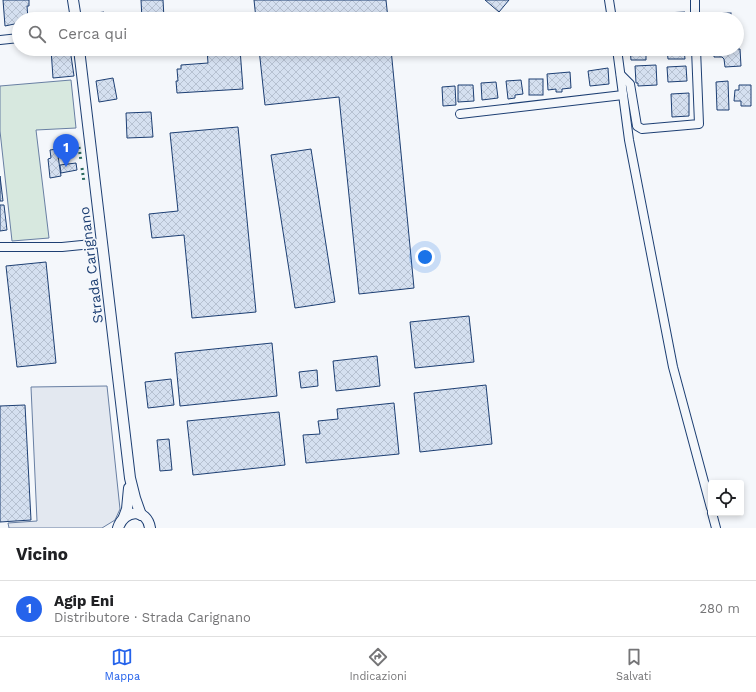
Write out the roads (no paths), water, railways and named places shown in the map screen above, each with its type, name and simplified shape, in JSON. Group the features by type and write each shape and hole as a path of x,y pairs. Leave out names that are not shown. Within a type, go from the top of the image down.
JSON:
{"street":[{"path":"73,0 75,12"},
{"path":"609,0 611,12"},
{"path":"695,0 695,12"},
{"path":"0,40 12,39"},
{"name":"Strada Carignano","path":"80,56 130,478 135,498 142,515 147,518 150,528"},
{"path":"618,56 630,148 673,367 708,497"},
{"path":"621,75 630,84 637,126 642,129 699,124 696,56"},
{"path":"460,114 623,95"},
{"path":"0,247 62,247 102,243"},
{"name":"Strada Carignano","path":"119,524 127,509 130,478"},
{"path":"119,524 134,513 142,515"},
{"path":"713,516 716,528"}],"place":[{"name":"Agip Eni","path":"66,167"}]}
